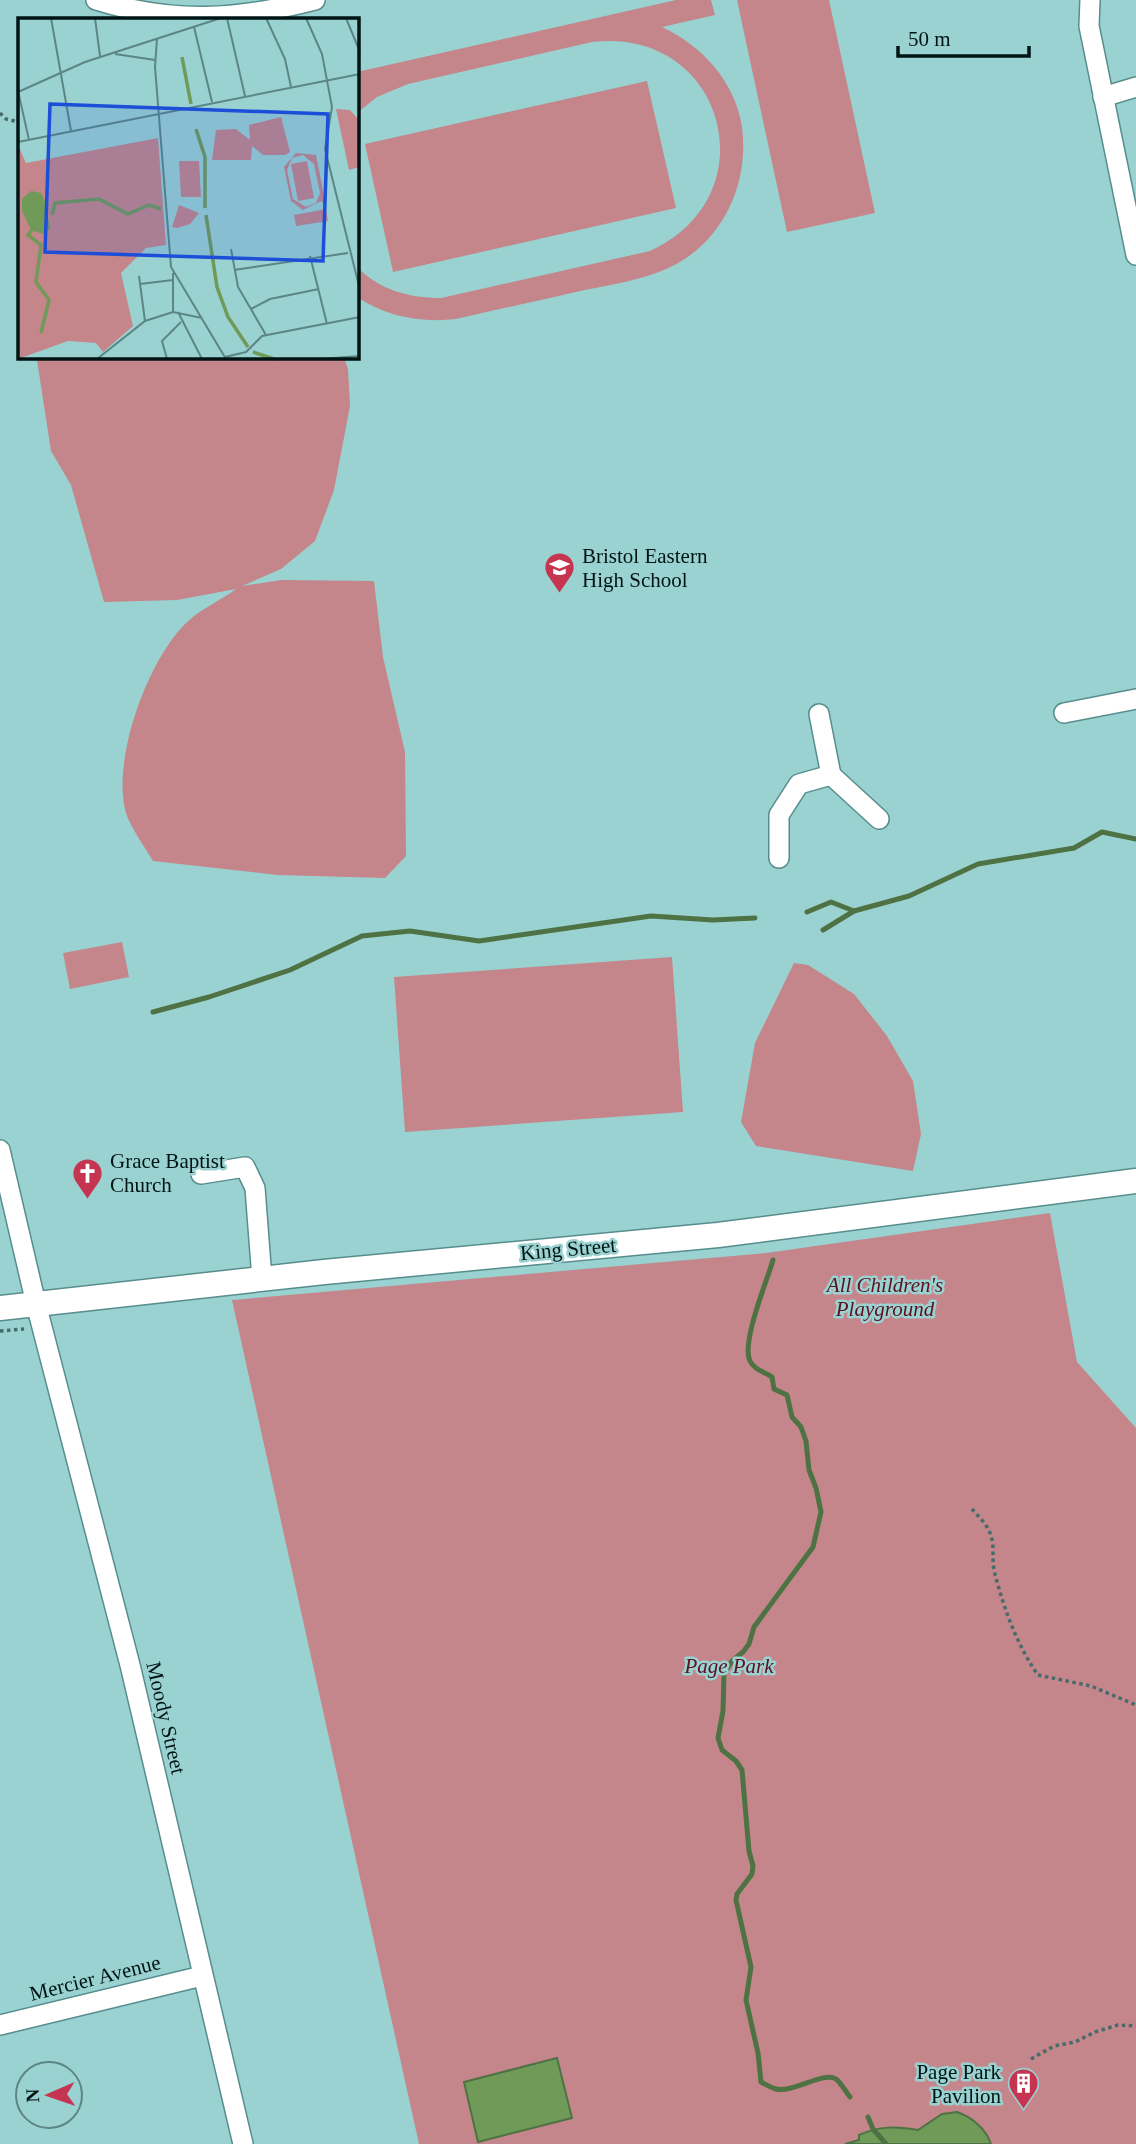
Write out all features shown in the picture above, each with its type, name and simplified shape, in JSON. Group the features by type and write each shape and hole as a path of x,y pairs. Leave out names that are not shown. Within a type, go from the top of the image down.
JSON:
{"main road":[{"name":"King Street","path":"0,1308 262,1279 719,1235 1136,1181"}],"street":[{"path":"96,0 141,12 201,17 269,11 315,0"},
{"path":"1090,0 1088,26 1136,255"},
{"path":"1102,97 1136,88"},
{"path":"1064,713 1136,699"},
{"path":"819,714 831,775 879,819"},
{"path":"779,858 779,815 799,784 831,775"},
{"name":"Moody Street","path":"0,1150 36,1304 127,1654 243,2144"},
{"path":"201,1174 245,1167 255,1188 262,1279"},
{"name":"Mercier Avenue","path":"0,2025 202,1976"}],"path":[{"path":"0,113 6,119 18,122"},
{"path":"0,1331 26,1329"},
{"path":"972,1508 991,1536 994,1570 1003,1603 1019,1642 1038,1675 1091,1686 1136,1705"},
{"path":"1031,2059 1054,2046 1075,2042 1095,2032 1118,2025 1136,2025"}],"green space":[{"path":"676,0 711,0 715,15 662,27 703,55 724,80 732,95 742,127 743,150 735,194 714,233 680,262 659,272 456,319 417,319 392,314 359,298 359,269 375,282 396,291 441,298 650,251 688,226 711,193 720,156 716,120 701,87 674,60 638,44 592,42 408,84 377,97 359,111 359,72"},
{"path":"737,0 829,0 875,213 787,232"},
{"path":"647,81 676,208 393,272 365,144"},
{"path":"345,359 348,369 350,406 334,490 315,541 281,569 242,586 281,580 374,581 383,657 405,752 406,856 385,878 278,875 153,861 125,809 124,764 136,712 157,662 170,642 184,625 202,610 236,589 177,600 104,602 71,485 51,451 37,360"},
{"path":"122,942 129,977 70,989 63,953"},
{"path":"672,957 683,1112 405,1132 394,977"},
{"path":"794,963 808,965 854,994 887,1036 913,1081 921,1134 913,1171 756,1146 741,1122 755,1043"},
{"name":"Page Park","path":"1050,1213 1077,1362 1136,1428 1136,2144 419,2144 232,1300 766,1253"}],"shaded area":[{"path":"557,2058 572,2118 478,2142 464,2082"},
{"path":"957,2112 978,2124 991,2144 845,2144 859,2140 859,2135 881,2128 918,2130 942,2114"}],"waterway":[{"path":"807,912 831,902 854,911 909,896 978,864 1074,848 1102,832 1136,839"},
{"path":"823,930 854,911"},
{"path":"153,1012 290,970 362,936 410,931 479,941 651,916 713,920 755,918"},
{"path":"773,1260 752,1327 748,1352 754,1367 772,1377 774,1389 787,1395 792,1417 801,1427 806,1441 809,1470 821,1512 813,1547 754,1627 749,1644 724,1673 723,1711 718,1738 722,1750 736,1761 742,1770 749,1851 753,1866 752,1874 737,1894 736,1900 751,1967 746,2000 758,2053 761,2082 783,2089 831,2077 838,2081 850,2097"},
{"path":"868,2117 873,2129 886,2144"}],"place":[{"name":"Bristol Eastern High School","path":"559,595"},
{"name":"Grace Baptist Church","path":"87,1200"},
{"name":"Page Park Pavilion","path":"1024,2111"}],"park label":[{"name":"All Children's Playground","path":"885,1297"}]}
